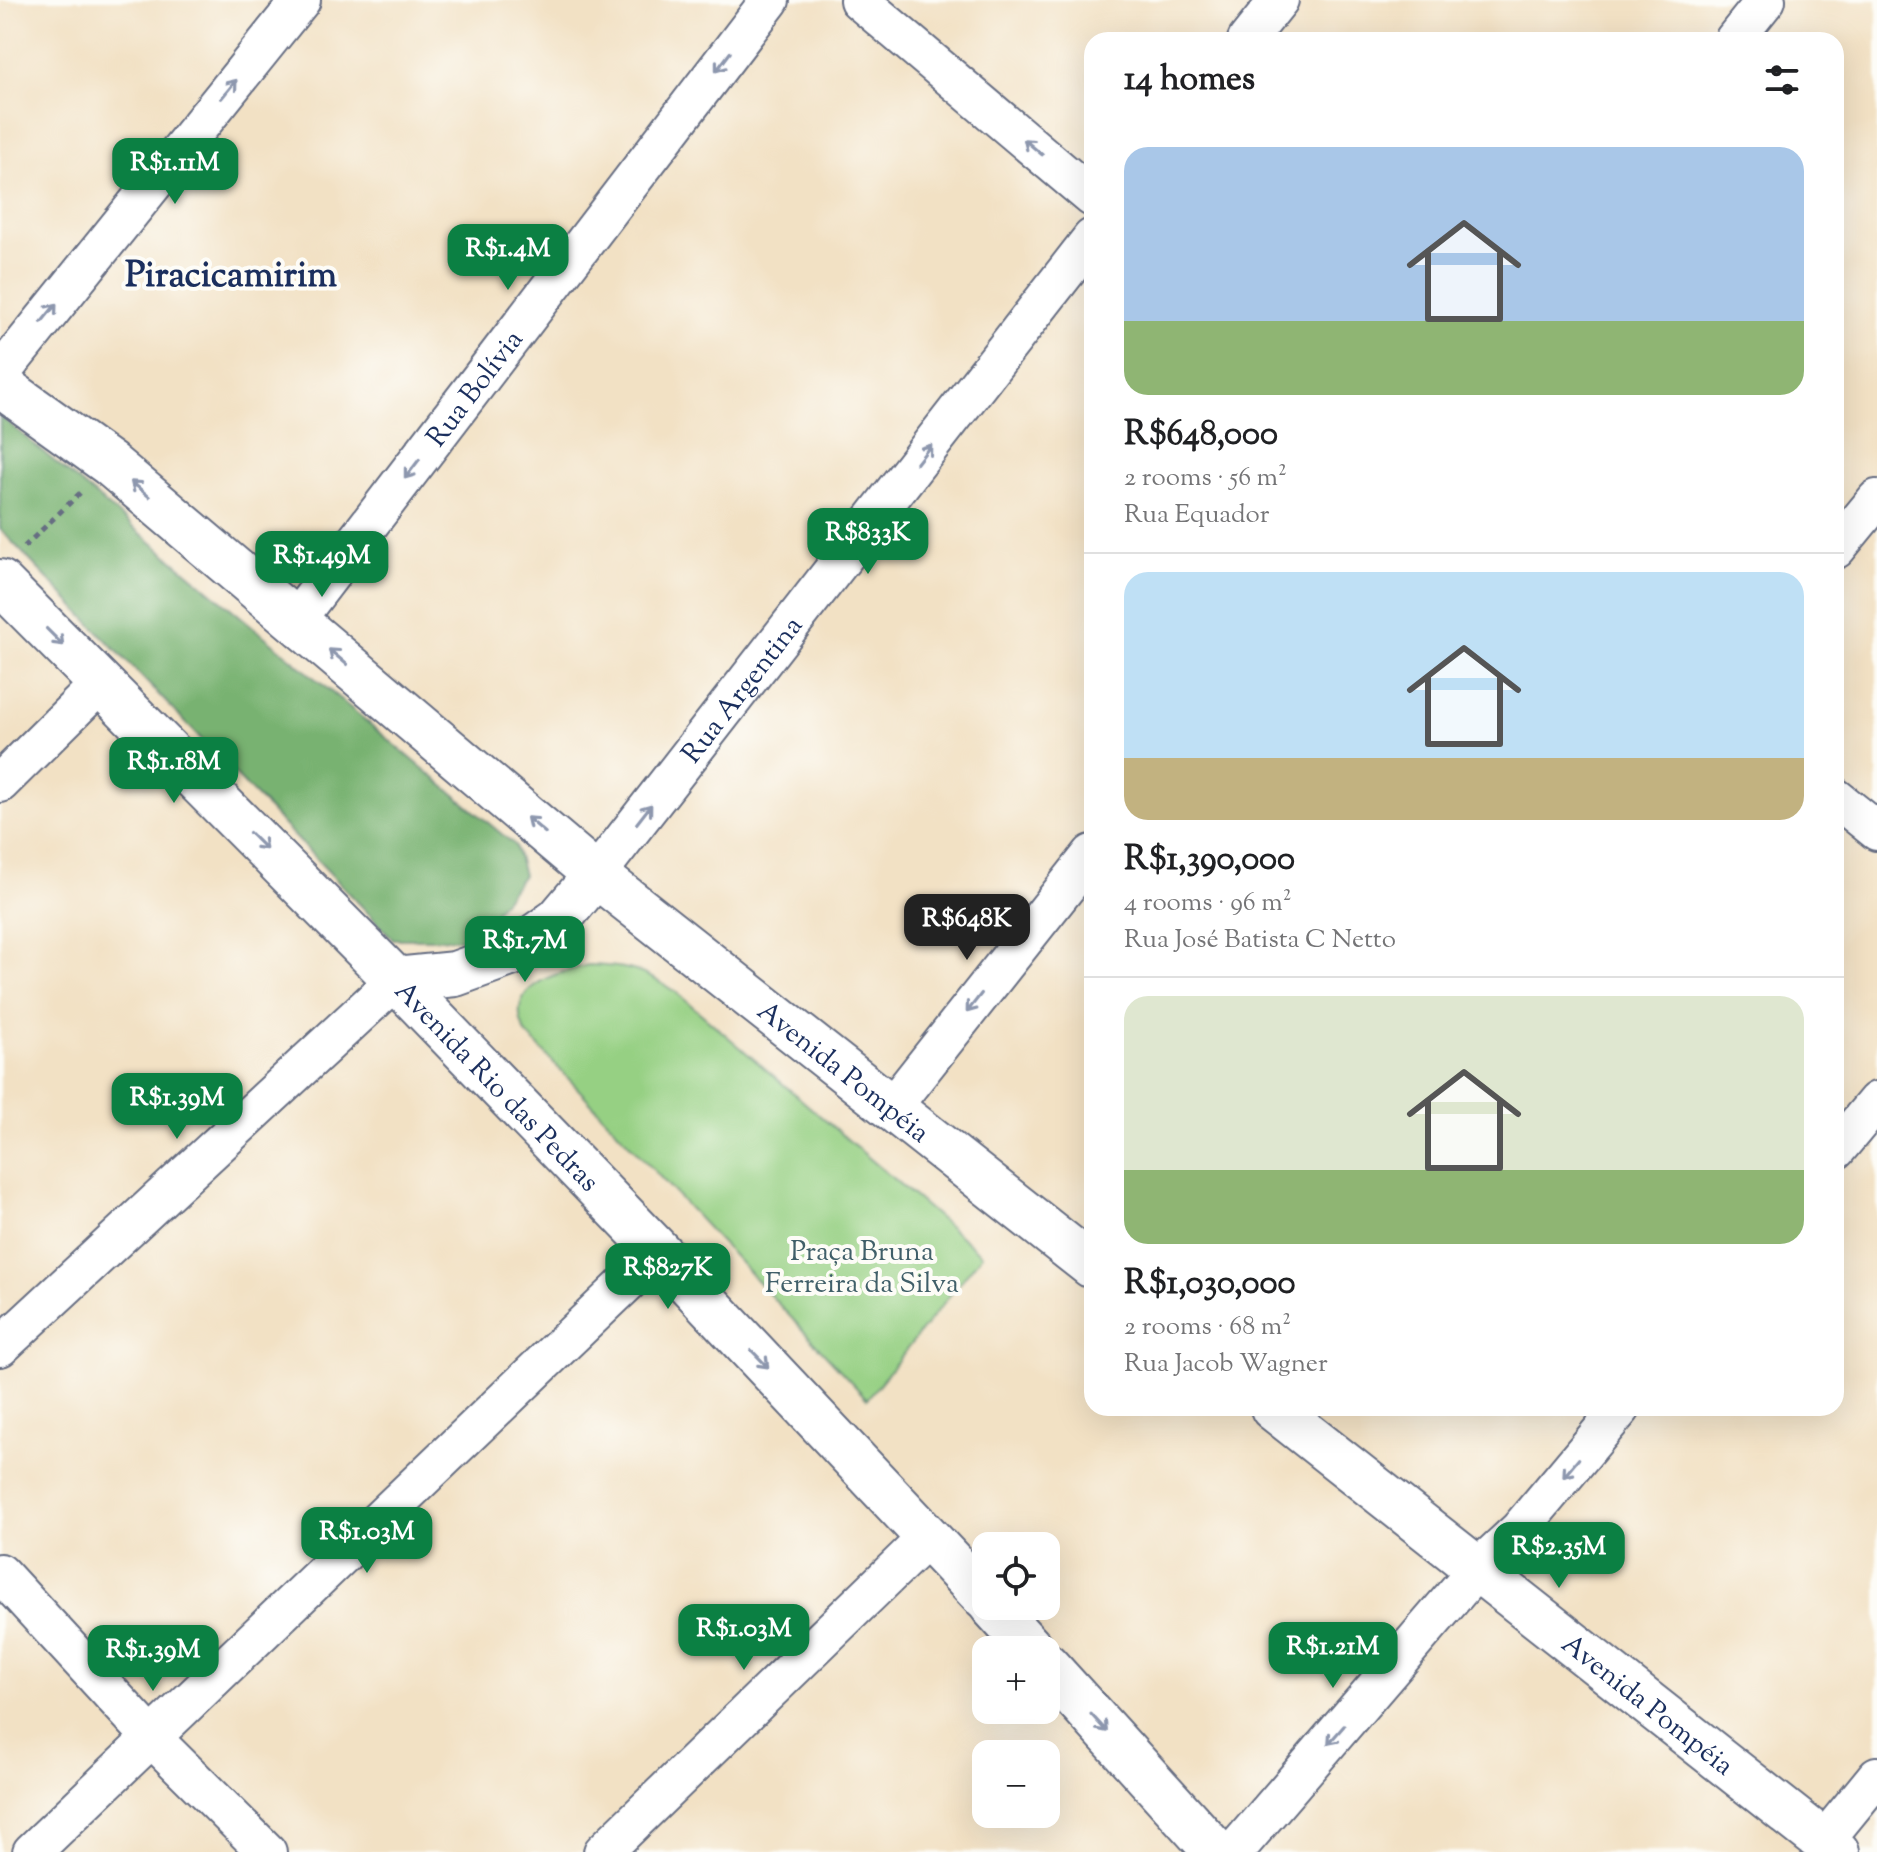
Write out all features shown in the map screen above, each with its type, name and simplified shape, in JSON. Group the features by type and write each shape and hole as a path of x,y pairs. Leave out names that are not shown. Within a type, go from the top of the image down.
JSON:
{"main road":[{"path":"0,385 110,464 596,875 558,920 510,954 455,974 396,980"},
{"name":"Avenida Rio das Pedras","path":"11,565 101,683 396,980 659,1252 972,1584"},
{"name":"Avenida Pompéia","path":"596,875 1084,1260"},
{"name":"Avenida Pompéia","path":"1283,1416 1477,1569 1811,1843"},
{"path":"1005,1620 1019,1636"},
{"path":"1060,1681 1209,1848"}],"street":[{"path":"0,374 301,0"},
{"name":"Rua Bolívia","path":"295,621 770,0"},
{"path":"859,0 1084,190"},
{"path":"1253,32 1279,0"},
{"path":"1740,32 1766,0"},
{"name":"Rua Argentina","path":"596,875 1084,248"},
{"path":"1844,539 1877,499"},
{"path":"0,783 101,683"},
{"path":"1844,804 1877,831"},
{"path":"891,1108 1084,864"},
{"path":"0,1347 396,980"},
{"path":"1844,1140 1877,1101"},
{"path":"32,1852 659,1252"},
{"path":"1209,1848 1477,1569 1519,1530 1614,1416"},
{"path":"603,1852 929,1536"},
{"path":"0,1573 152,1738 267,1852"},
{"path":"1811,1843 1877,1776"}],"path":[{"path":"11,565 110,464"}],"green space":[{"path":"0,416 515,845 523,875 491,917 461,939 393,939 0,529"},
{"name":"Praça Bruna Ferreira da Silva","path":"588,965 635,971 677,993 982,1255 867,1399 525,1032 520,1016 526,993 547,978"}],"district":[{"name":"Piracicamirim","path":"231,273"}]}
